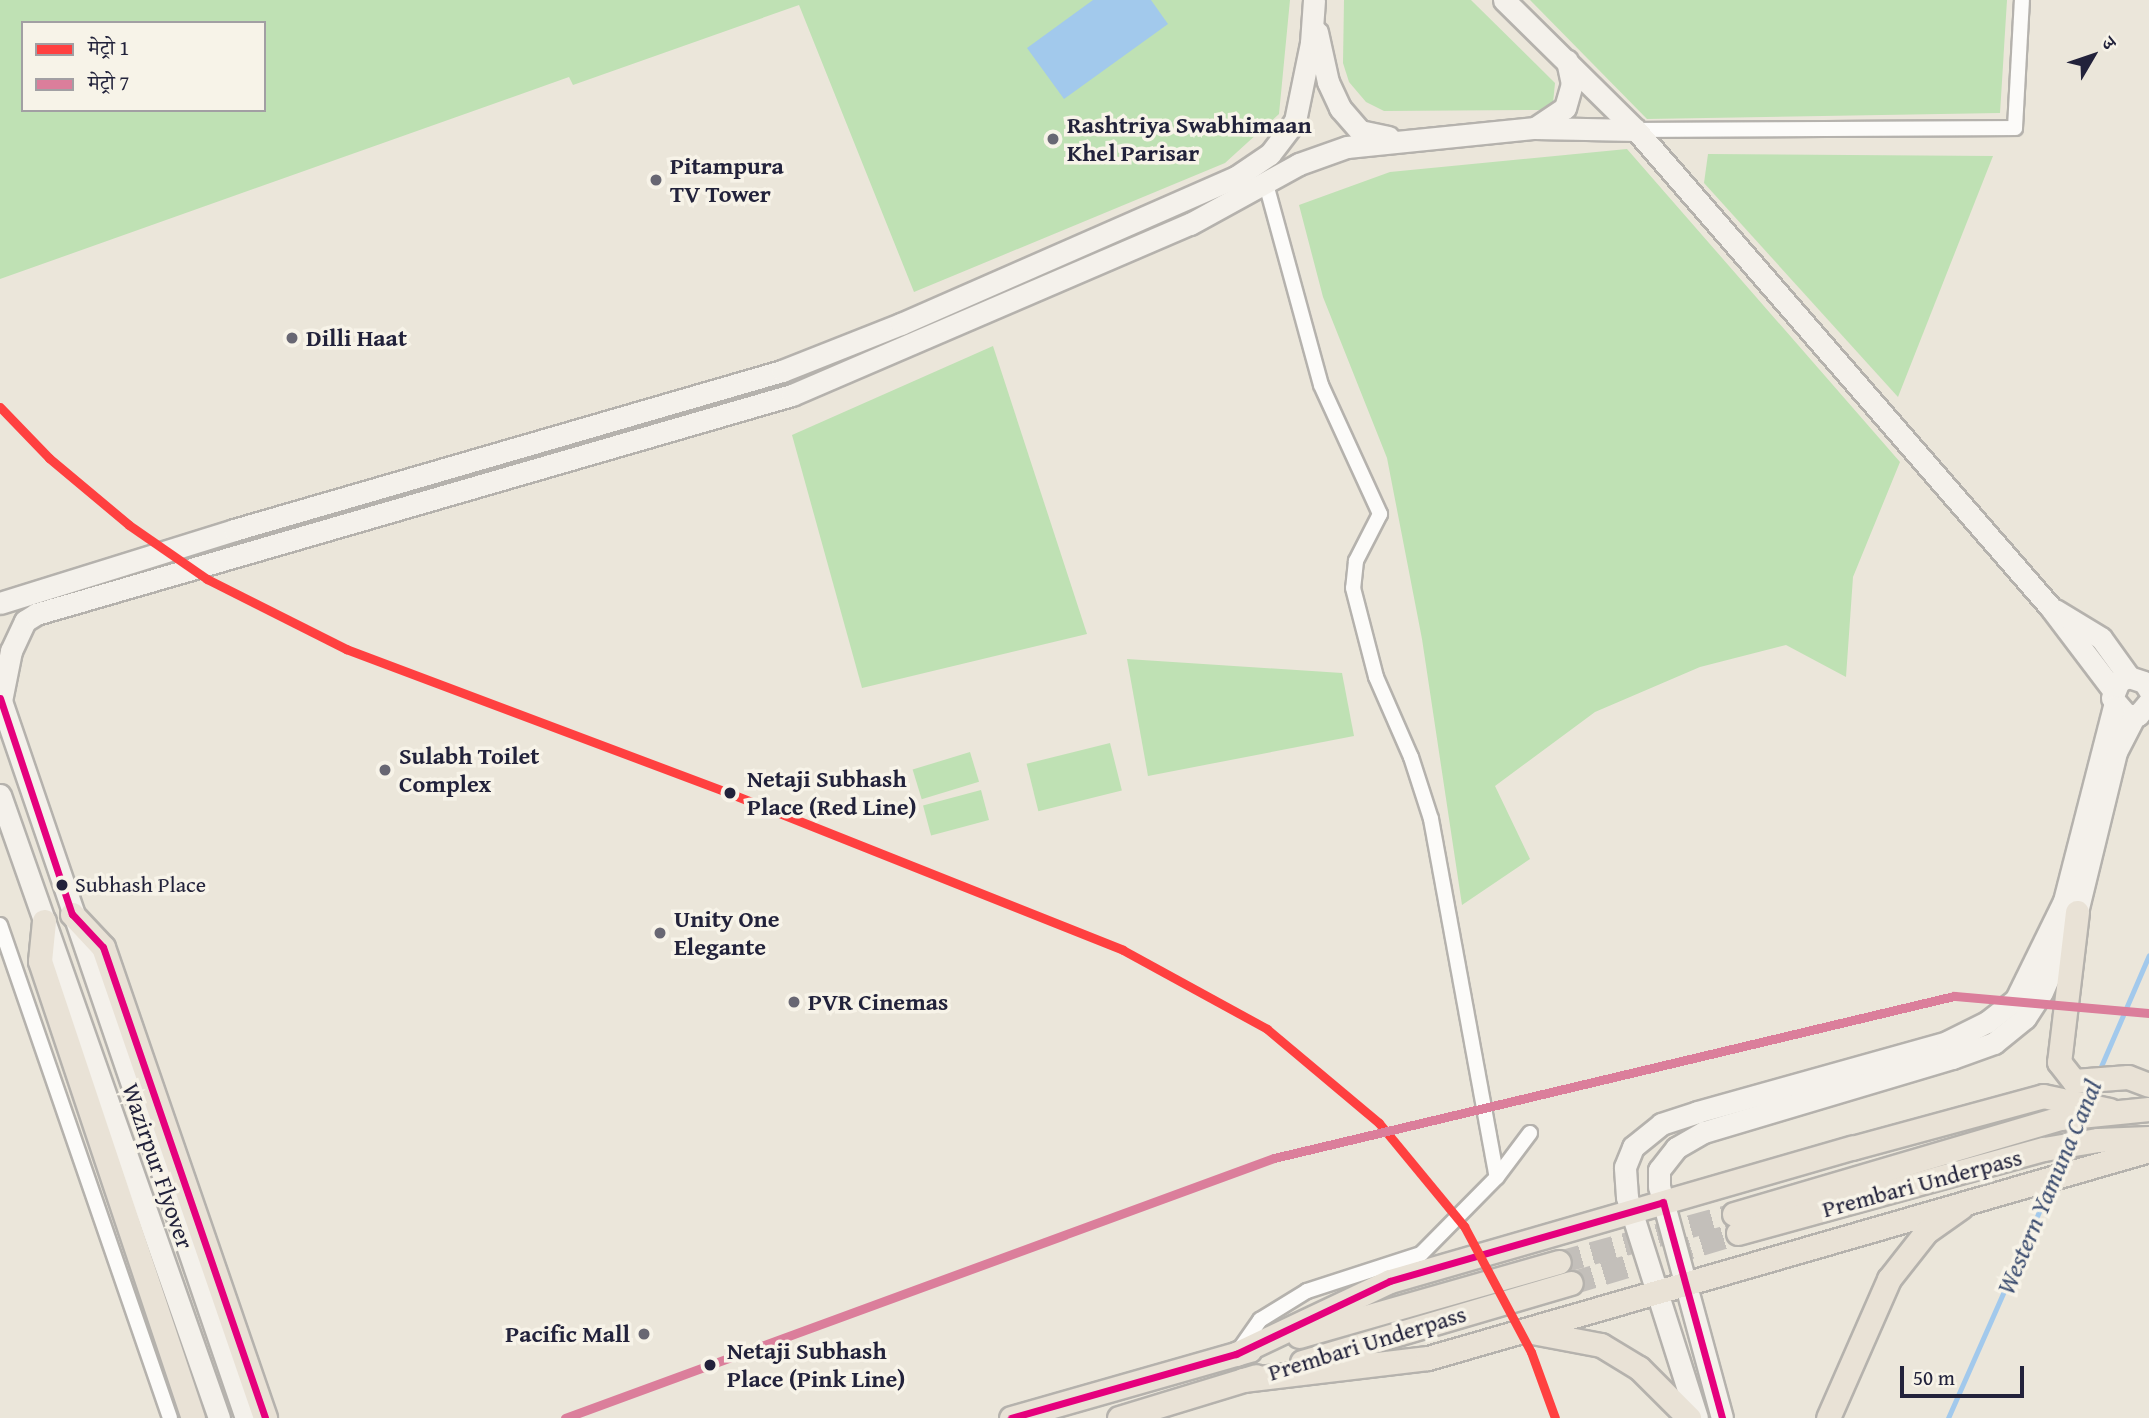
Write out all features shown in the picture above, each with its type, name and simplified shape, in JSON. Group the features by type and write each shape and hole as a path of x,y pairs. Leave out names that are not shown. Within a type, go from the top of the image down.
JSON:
{"main road":[{"path":"2067,1100 2059,1062 2077,912"},
{"path":"72,914 103,947 265,1418"},
{"path":"44,921 40,961 193,1418"},
{"path":"1012,1418 1236,1354 1390,1281 2043,1096 2067,1100 2138,1081"},
{"name":"Prembari Underpass","path":"2149,1109 2110,1110 2067,1100 1736,1224 2043,1149 2098,1140 2149,1138"},
{"path":"1119,1418 1243,1380 1428,1358 2040,1178 2149,1150"},
{"path":"1828,1418 1858,1341 1906,1254 1926,1232 1978,1196"},
{"name":"Prembari Underpass","path":"1236,1354 1559,1262"},
{"name":"Prembari Underpass","path":"1243,1380 1571,1283"},
{"path":"1522,1331 1601,1345 1639,1368 1689,1418"}],"street":[{"path":"1504,0 1636,130 2050,607 2119,691 2143,713 2116,752 2077,912 2042,992 2025,1018 1994,1042 1704,1132 1676,1149 1658,1170 1663,1202 1722,1418"},
{"path":"1,700 11,651 25,621 36,614 792,395 909,348 1074,272 1190,224 1299,164 1347,147 1535,128 2015,128 2022,0"},
{"path":"1313,6 1328,82 1340,108 1360,131 1414,142"},
{"path":"2,598 782,371 1236,177 1270,153 1295,121 1313,6"},
{"path":"1535,128 1565,108 1572,84 1567,61"},
{"path":"1266,184 1321,385 1380,514 1356,561 1353,588 1376,677 1411,757 1431,819 1497,1177"},
{"path":"1064,252 1074,272"},
{"path":"640,414 648,437"},
{"path":"2119,691 2149,689"},
{"path":"1697,1418 1632,1211 1625,1167 1633,1147 1661,1124 1947,1042 1987,1022 2016,999 2064,901 2119,691"},
{"name":"Wazirpur Flyover","path":"1,700 246,1418"},
{"name":"Wazirpur Flyover","path":"0,795 219,1418"},
{"path":"0,925 170,1418"},
{"path":"1236,1354 1260,1320 1307,1291 1421,1254 1497,1177 1530,1133"}],"green space":[{"name":"Rashtriya Swabhimaan Khel Parisar","path":"0,0 1290,0 1279,114 1225,163 914,292 799,5 573,85 569,77 0,279"},
{"path":"1344,0 1471,0 1555,83 1553,103 1543,110 1384,111 1366,102 1349,82 1343,63"},
{"path":"1530,0 2007,0 2000,113 1647,119"},
{"path":"1627,149 1900,462 1853,577 1846,677 1786,645 1700,667 1595,712 1495,786 1530,859 1462,905 1422,639 1387,458 1323,297 1299,205 1390,172"},
{"path":"1708,154 1993,156 1898,397 1704,183"},
{"path":"993,346 1087,634 862,688 792,435"},
{"path":"1127,659 1342,673 1354,736 1148,776"},
{"path":"1110,743 1122,791 1038,811 1027,764"},
{"path":"970,752 979,782 922,799 913,770"},
{"path":"981,790 989,820 931,835 923,806"}],"water":[{"path":"1093,0 1151,0 1168,24 1064,99 1027,48"}],"waterway":[{"name":"Western Yamuna Canal","path":"2099,1071 2149,955"},
{"name":"Western Yamuna Canal","path":"1948,1418 2050,1187"}],"tunnel":[{"path":"1559,1262 1734,1214"},
{"path":"1571,1283 1738,1233"}],"metro line":[{"name":"1","path":"0,407 49,458 129,525 207,579 346,649 729,793 1123,950 1267,1029 1379,1123 1464,1226 1531,1352 1555,1418"},
{"name":"7","path":"565,1418 1274,1158 1954,996 2149,1013"}],"transit line":[{"path":"0,698 72,914 103,947 265,1418"},
{"path":"1011,1418 1236,1354 1390,1281 1663,1202 1722,1418"}],"place":[{"name":"Rashtriya Swabhimaan Khel Parisar","path":"1053,139"},
{"name":"Pitampura TV Tower","path":"656,180"},
{"name":"Dilli Haat","path":"292,338"},
{"name":"Sulabh Toilet Complex","path":"385,770"},
{"name":"Netaji Subhash Place (Red Line)","path":"730,793"},
{"name":"Subhash Place","path":"62,885"},
{"name":"Unity One Elegante","path":"660,933"},
{"name":"PVR Cinemas","path":"794,1002"},
{"name":"Pacific Mall","path":"644,1334"},
{"name":"Netaji Subhash Place (Pink Line)","path":"710,1365"}]}
